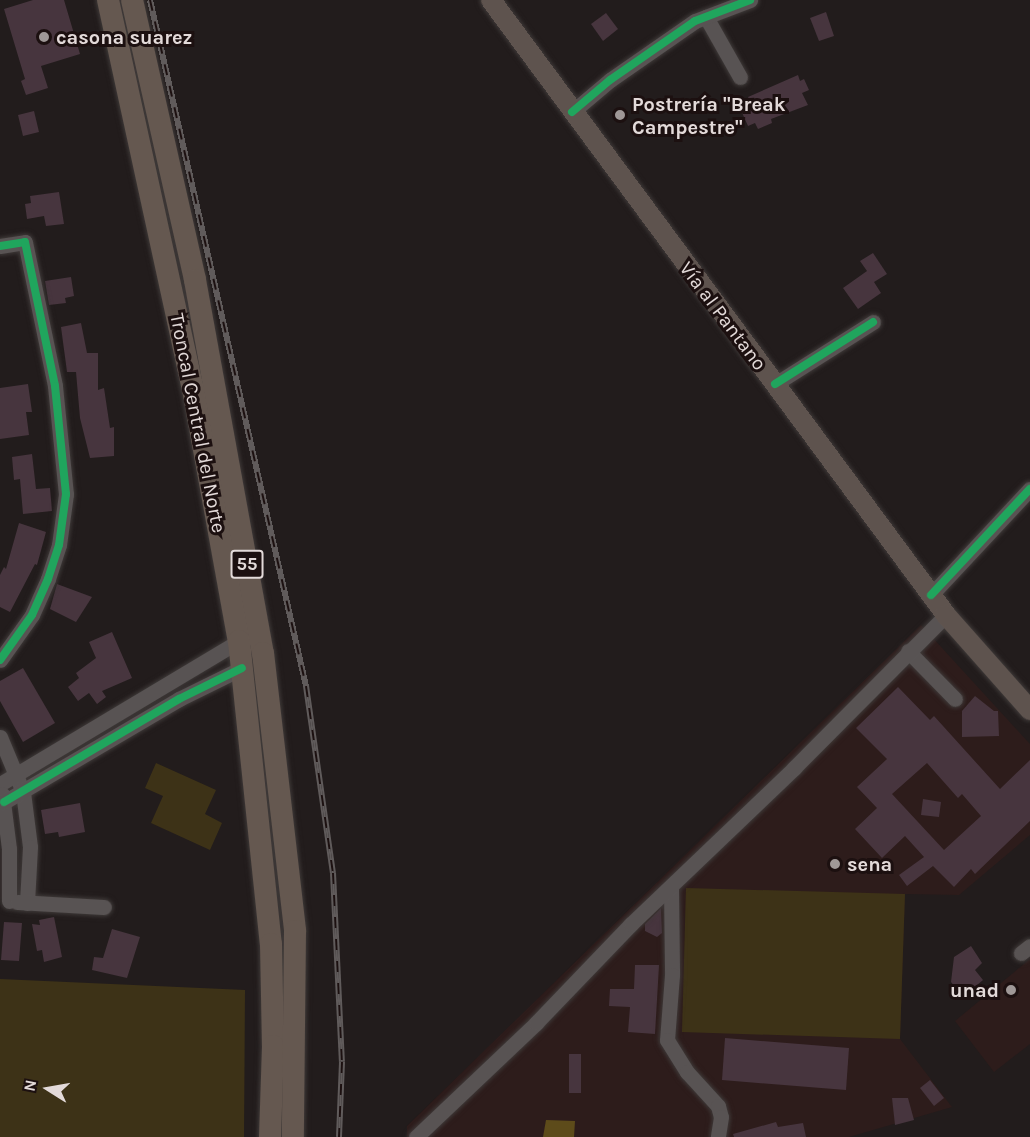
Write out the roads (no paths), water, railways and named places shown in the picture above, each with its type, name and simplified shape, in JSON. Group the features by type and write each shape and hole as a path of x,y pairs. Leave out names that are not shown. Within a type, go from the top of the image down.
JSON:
{"highway":[{"name":"Troncal Central del Norte","path":"108,0 193,390 239,640 271,944 273,1046 270,1137"},
{"name":"Troncal Central del Norte","path":"132,0 195,280 263,653 295,931 293,1137"}],"main road":[{"name":"Vía al Pantano","path":"491,0 946,615 1030,710"}],"street":[{"path":"572,112 610,80 695,21 750,0"},
{"path":"706,17 740,77"},
{"path":"0,246 25,242 55,386 66,494 59,545 48,579 32,615 0,660"},
{"path":"774,384 873,322"},
{"path":"932,595 1030,489"},
{"path":"416,1137 536,1023 670,887 794,768 946,615"},
{"path":"104,907 4,901 9,849 0,785 239,640"},
{"path":"908,651 955,699"},
{"path":"4,802 179,699 242,668"},
{"path":"116,713 126,730"},
{"path":"0,737 18,774 23,792 30,848 27,903"},
{"path":"670,887 672,975 667,1040 687,1072 718,1106 721,1117 718,1137"}],"railway":[{"path":"150,0 306,686 333,873 342,1062 339,1137"}],"place":[{"name":"casona suarez","path":"44,37"},
{"name":"Postrería \"Break Campestre\"","path":"620,115"},
{"name":"sena","path":"835,864"},
{"name":"unad","path":"1011,990"}]}
